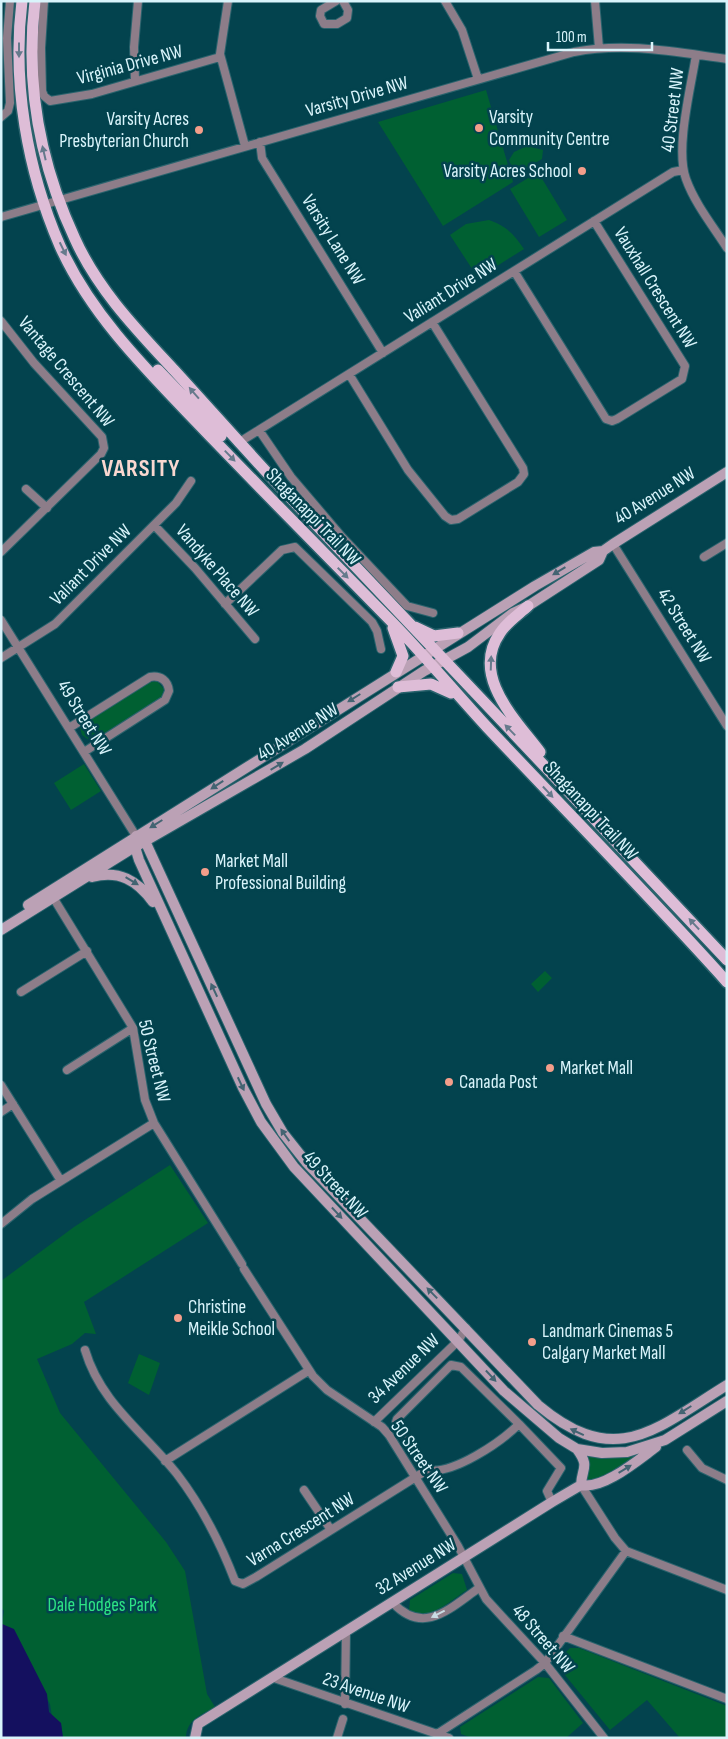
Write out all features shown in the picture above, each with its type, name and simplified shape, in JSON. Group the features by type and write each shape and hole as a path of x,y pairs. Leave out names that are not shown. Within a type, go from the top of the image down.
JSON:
{"main road":[{"name":"Shaganappi Trail NW","path":"22,1 19,25 20,86 27,137 44,204 61,247 84,289 132,352 299,529 388,618 458,696 727,982"},
{"name":"Shaganappi Trail NW","path":"35,1 32,29 32,86 45,159 75,241 97,280 134,328 238,443 727,960"},
{"path":"132,352 147,358 221,436 229,442 238,443"},
{"path":"528,606 506,625 495,642 490,657 492,679 502,701 570,792"},
{"path":"388,618 400,644 403,656 396,672"},
{"path":"411,625 434,636 458,633"},
{"path":"398,687 431,684 458,696"}],"street":[{"path":"3,116 10,103 7,38 10,1"},
{"name":"Virginia Drive NW","path":"44,1 41,73 42,94 48,100 56,101 85,95 220,57"},
{"path":"135,81 134,47 138,1"},
{"path":"228,1 220,43 220,57 244,134 245,146"},
{"path":"336,1 321,10 320,16 324,24 337,24 347,18 348,10 343,1"},
{"path":"445,1 462,30 478,80"},
{"path":"595,1 599,48"},
{"name":"Varsity Drive NW","path":"1,217 557,56 599,48 648,48 727,59"},
{"name":"40 Street NW","path":"696,55 682,148 683,170 690,188 727,248"},
{"name":"Varsity Lane NW","path":"260,142 262,158 383,352"},
{"name":"Valiant Drive NW","path":"238,443 594,221 674,172 683,170"},
{"name":"Vauxhall Crescent NW","path":"514,271 606,419 616,419 682,379 685,366 594,221"},
{"name":"Vantage Crescent NW","path":"1,321 34,363 102,437 104,443 101,454 1,552"},
{"path":"348,374 408,470 448,519 458,519 489,500 518,482 524,474 523,468 432,322"},
{"path":"259,430 291,477 348,544 407,606 432,612"},
{"name":"40 Avenue NW","path":"1,930 396,672 578,560 594,552 603,551 727,472"},
{"name":"Valiant Drive NW","path":"1,658 55,624 176,503 191,481"},
{"path":"26,489 47,508"},
{"name":"Vandyke Place NW","path":"154,525 255,639"},
{"path":"704,557 727,543"},
{"name":"42 Street NW","path":"613,544 727,726"},
{"path":"225,604 282,550 290,546 302,551 372,622 377,631 381,648"},
{"name":"40 Avenue NW","path":"1,922 86,878 139,841 305,749 398,687 474,643 513,613 528,606 599,560 603,551"},
{"name":"49 Street NW","path":"1,620 139,841 256,1082 284,1134 306,1162 538,1405 572,1430 590,1437 608,1440 640,1435 668,1421 727,1385"},
{"path":"69,728 150,677 161,678 166,682 169,692 162,702 84,752"},
{"name":"49 Street NW","path":"139,841 167,921 243,1088 277,1146 294,1168 504,1391 539,1423 577,1449 602,1453 628,1452"},
{"path":"86,878 111,874 131,880 145,891 167,921"},
{"name":"50 Street NW","path":"52,895 133,1028 145,1100 154,1123 243,1267 308,1371 327,1390 374,1422 389,1435 464,1557"},
{"path":"21,992 87,951"},
{"path":"67,1070 133,1028"},
{"path":"1,1085 61,1182"},
{"path":"1,1112 13,1104"},
{"path":"1,1224 32,1199 154,1123"},
{"name":"34 Avenue NW","path":"374,1422 468,1331"},
{"path":"86,1350 91,1371 102,1390 165,1461 308,1371"},
{"path":"519,1424 502,1440 487,1450 445,1469 427,1470 396,1422 452,1365 461,1366 519,1424 561,1468 547,1491 552,1502"},
{"name":"32 Avenue NW","path":"195,1737 198,1724 552,1502 581,1485 590,1487 603,1482 727,1401"},
{"name":"32 Avenue NW","path":"628,1452 665,1440"},
{"path":"577,1449 585,1460 586,1469 581,1485 615,1538 626,1551 727,1590"},
{"path":"686,1450 702,1468 727,1480"},
{"name":"Varna Crescent NW","path":"165,1461 177,1474 210,1522 220,1541 235,1582 243,1584 427,1470"},
{"path":"304,1490 331,1530"},
{"path":"437,1734 544,1663 626,1551"},
{"name":"48 Street NW","path":"464,1557 486,1599 544,1663 604,1738"},
{"path":"394,1602 410,1617 427,1619 443,1612 479,1588"},
{"path":"345,1704 346,1632"},
{"path":"563,1636 727,1699"},
{"name":"23 Avenue NW","path":"274,1678 345,1704 449,1738"},
{"path":"337,1738 343,1719"}],"green space":[{"path":"25,1 29,1 25,68 23,22"},
{"path":"486,90 513,182 443,226 378,122"},
{"path":"527,146 543,150 542,159 526,168 513,170 509,160 514,152"},
{"path":"538,172 567,220 539,237 510,189"},
{"path":"489,220 509,231 524,249 478,278 450,235 466,224"},
{"path":"157,681 164,689 161,698 93,740 90,741 82,735 80,728 83,724 149,682"},
{"path":"84,764 101,791 71,810 54,783"},
{"path":"545,971 552,978 538,992 531,984"},
{"name":"Dale Hodges Park","path":"170,1165 208,1223 84,1302 96,1334 85,1333 72,1344 37,1359 60,1413 166,1542 185,1571 207,1694 215,1707 191,1722 186,1738 63,1738 61,1723 52,1717 50,1704 7,1628 2,1624 4,1611 1,1607 1,1281 74,1227"},
{"path":"139,1354 160,1363 149,1395 128,1383"},
{"path":"587,1455 608,1458 637,1455 607,1474 587,1483 584,1480"},
{"path":"453,1573 462,1574 467,1590 439,1609 431,1612 416,1614 409,1611 410,1600"},
{"path":"570,1648 579,1648 727,1706 727,1738 680,1738 647,1700 610,1730 560,1669 559,1659"},
{"path":"538,1677 549,1678 583,1723 566,1738 472,1738 461,1734 460,1727"}],"shaded area":[{"path":"1,1620 2,1624 14,1629 47,1694 49,1712 61,1723 63,1738 1,1738"}],"place":[{"name":"Varsity Community Centre","path":"479,128"},
{"name":"Varsity Acres Presbyterian Church","path":"199,130"},
{"name":"Varsity Acres School","path":"582,171"},
{"name":"Market Mall Professional Building","path":"205,872"},
{"name":"Market Mall","path":"550,1068"},
{"name":"Canada Post","path":"449,1082"},
{"name":"Christine Meikle School","path":"178,1318"},
{"name":"Landmark Cinemas 5 Calgary Market Mall","path":"532,1342"}],"district":[{"name":"VARSITY","path":"141,468"}]}
